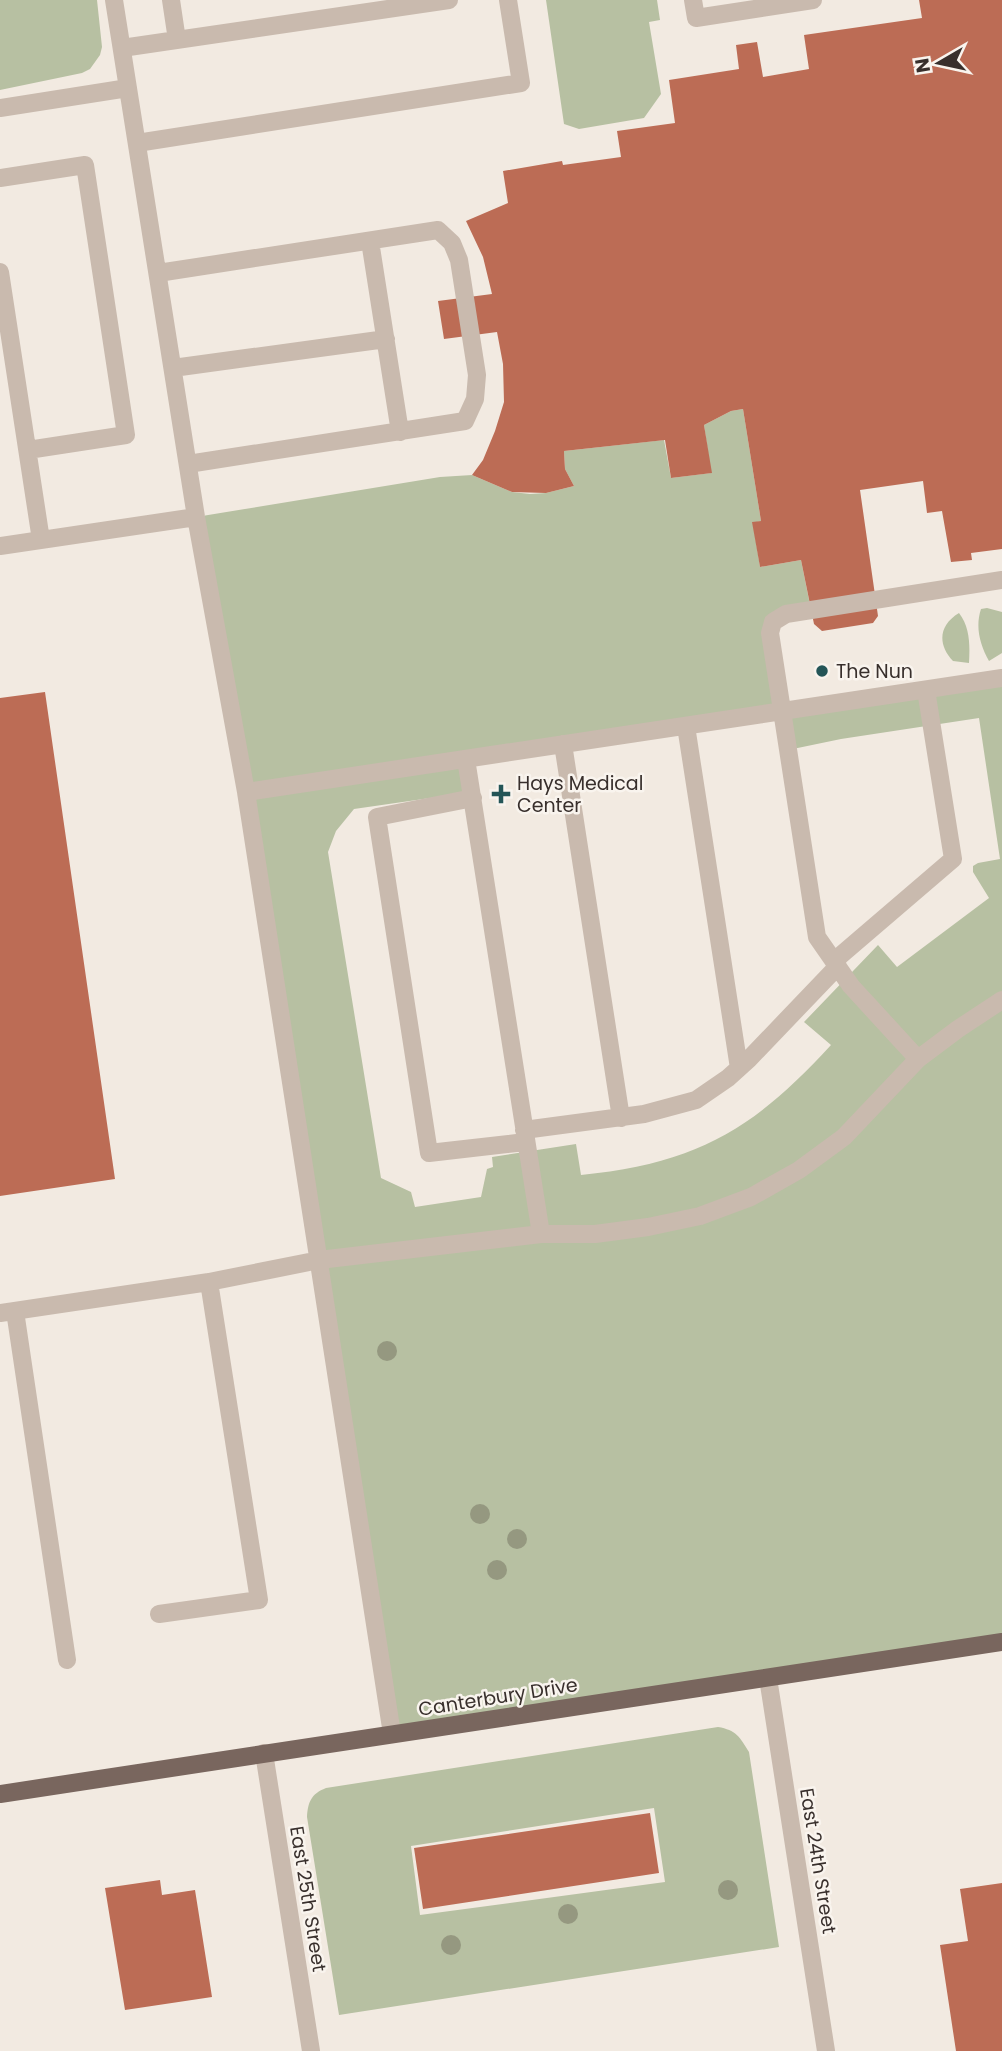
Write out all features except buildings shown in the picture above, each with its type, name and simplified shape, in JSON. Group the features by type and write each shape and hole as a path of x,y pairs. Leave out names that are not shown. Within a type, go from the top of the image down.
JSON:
{"main road":[{"name":"Canterbury Drive","path":"0,1794 1002,1642"}],"street":[{"path":"114,0 196,517 246,792 392,1734"},
{"path":"171,0 177,40"},
{"path":"122,48 449,0"},
{"path":"137,143 521,83 508,0"},
{"path":"693,0 696,18 813,0"},
{"path":"0,108 128,88"},
{"path":"0,178 85,165 126,435 28,450"},
{"path":"158,273 438,230 446,235 456,251 467,310 478,388 465,421 188,464"},
{"path":"370,241 400,432"},
{"path":"0,272 41,540"},
{"path":"173,368 386,339"},
{"path":"0,546 196,517"},
{"path":"918,1059 851,986 817,937 770,633 773,622 781,616 1002,580"},
{"path":"246,792 1002,678"},
{"path":"473,798 377,817 429,1153 644,1114 696,1100 739,1068 836,963 953,859 926,690"},
{"path":"686,726 739,1068"},
{"path":"563,744 621,1118"},
{"path":"467,759 541,1234"},
{"path":"67,1660 8,1312 209,1282 319,1260 541,1234 595,1234 700,1216 751,1197 799,1170 844,1137 918,1059 1002,1000"},
{"path":"159,1614 259,1600 209,1282"},
{"name":"East 24th Street","path":"768,1678 826,2051"},
{"name":"East 25th Street","path":"264,1754 311,2051"}],"green space":[{"path":"0,0 97,0 102,47 100,55 90,69 82,73 0,90"},
{"path":"546,0 657,0 660,20 649,22 661,94 644,118 579,129 564,124"},
{"path":"743,409 761,521 753,523 760,567 801,560 811,610 773,622 782,711 1002,678 1002,1642 392,1734 196,517 440,477 472,475 512,492 546,493 574,486 565,469 564,451 664,440 671,478 711,473 704,425 731,411","holes":["782,712 788,750 979,718 1000,859 978,863 973,866 973,872 989,898 897,967 878,945 804,1022 831,1045 803,1074 748,1120 691,1151 658,1162 581,1175 576,1144 492,1157 493,1167 487,1169 481,1197 415,1207 411,1192 381,1178 328,852 336,831 354,809 472,792 467,759"]},
{"path":"981,609 1002,612 1002,653 989,661 983,649 979,629"},
{"path":"959,613 967,630 969,663 953,661 944,648 944,629"},
{"path":"718,1727 729,1730 740,1738 749,1752 779,1947 339,2015 307,1817 311,1799 326,1788","holes":["654,1808 665,1882 420,1915 411,1846"]}],"place":[{"name":"The Nun","path":"822,671"},
{"name":"Hays Medical Center","path":"501,794"}]}
